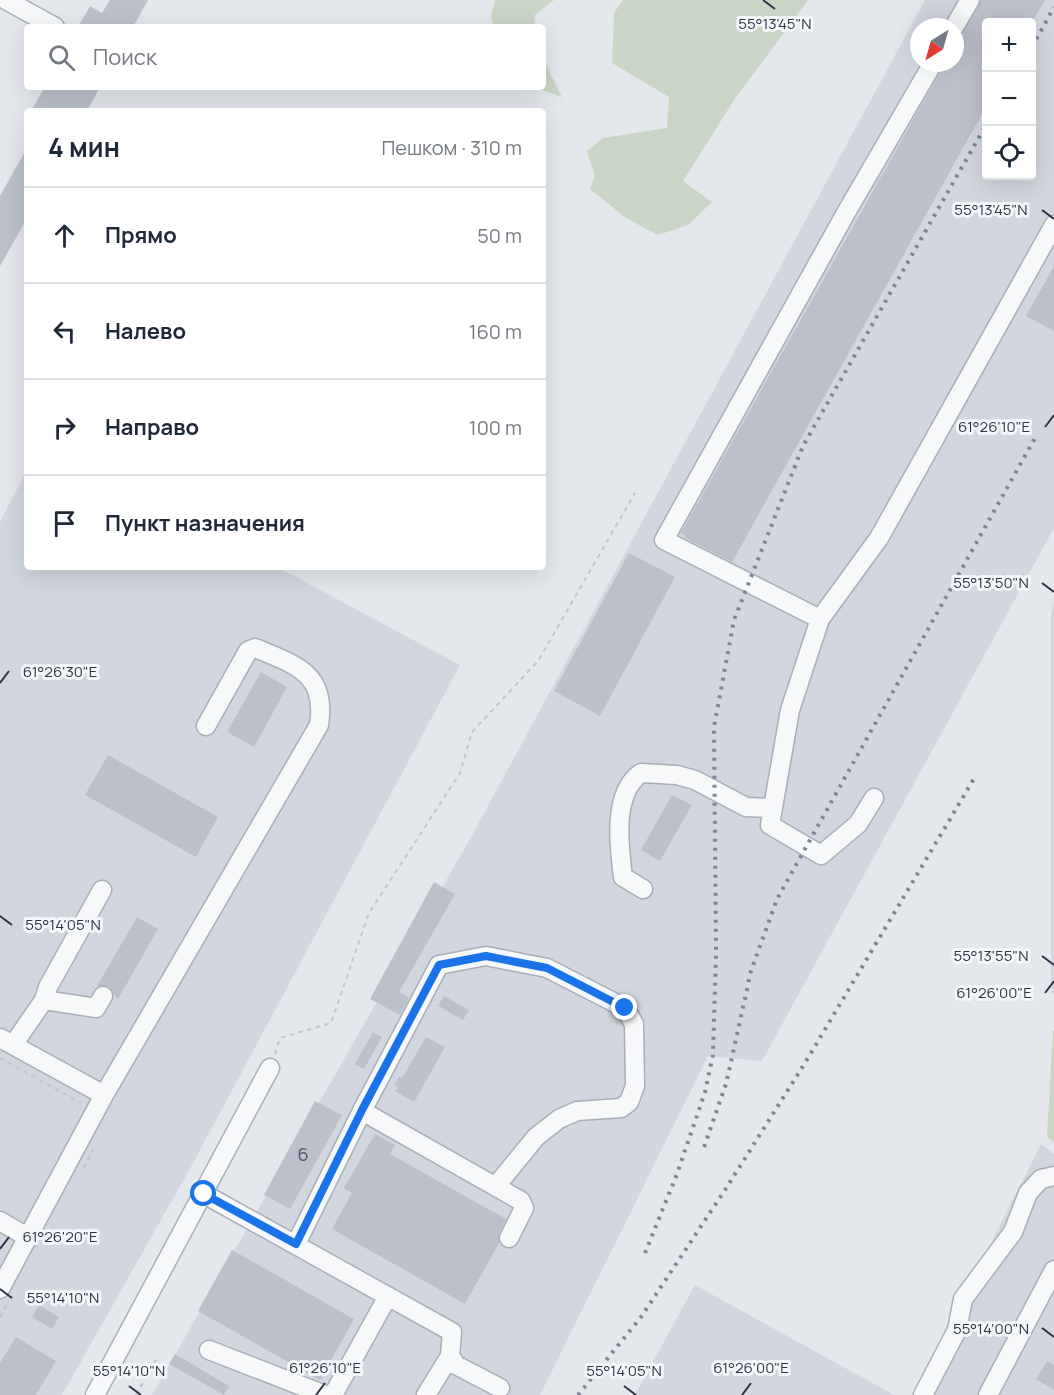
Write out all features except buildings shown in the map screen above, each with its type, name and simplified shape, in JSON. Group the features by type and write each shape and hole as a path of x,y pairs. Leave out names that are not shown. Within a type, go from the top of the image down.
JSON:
{"street":[{"path":"6,0 50,24"},
{"path":"959,18 970,0"},
{"path":"820,619 664,540 819,261 928,72"},
{"path":"874,798 858,824 820,855 770,825 790,710 820,619 879,538 1054,225"},
{"path":"0,1289 105,1095 319,725 321,697 309,675 255,648 248,651 206,726"},
{"path":"643,889 623,877 621,860 623,798 634,777 641,773 677,775 695,780 746,807 772,807"},
{"path":"102,890 48,987 44,1000 6,1041 105,1095"},
{"path":"296,1244 362,1110 439,965 486,956 547,968 625,1008 634,1024 635,1086 629,1102 621,1108 577,1111 559,1119 536,1137 496,1186"},
{"path":"44,1000 96,1008 103,996"},
{"path":"95,1395 270,1068"},
{"path":"362,1110 520,1201 524,1208 509,1238"},
{"path":"923,1395 957,1330 963,1299 1013,1232 1028,1193 1041,1179 1054,1176"},
{"path":"204,1194 452,1332 450,1356 426,1395"},
{"path":"0,1221 29,1238"},
{"path":"988,1395 1054,1270"},
{"path":"333,1395 388,1296"},
{"path":"209,1350 325,1395"},
{"path":"450,1356 456,1365 500,1388"}],"path":[{"path":"270,1068 280,1038 331,1023 369,913 460,774 472,732 538,661 635,493"},
{"path":"136,1395 158,1356"}],"shaded area":[{"path":"925,0 1054,0 1054,528 762,1061 708,1056 540,1395 152,1395 475,830 910,28 910,72 964,72 964,18 915,18"},
{"path":"24,476 24,570 283,570 460,665 192,1165 62,1395 0,1395 0,522"},
{"path":"1054,599 1054,994 1051,993 1051,616"},
{"path":"1041,1144 1054,1154 1054,1395 914,1395"},
{"path":"695,1285 894,1395 635,1395"}],"green space":[{"path":"495,0 554,0 535,15 534,24 493,24 491,16"},
{"path":"623,0 808,0 734,100 683,181 712,202 688,225 658,235 626,218 590,189 595,176 587,151 603,138 667,128 669,97 612,63 614,13"},
{"path":"546,64 562,97 542,90 546,90"},
{"path":"1054,1031 1054,1142 1047,1137"}],"railway":[{"path":"1036,40 1054,7"},
{"path":"645,1253 677,1174 705,1092 713,1055 716,953 714,727 734,620 803,446 985,126"},
{"path":"704,1147 726,1084 751,971 777,899 1035,438"},
{"path":"578,1395 641,1317 725,1190 805,1063 975,777"}],"route":[{"path":"204,1194 296,1244 362,1110 439,965 486,956 547,968 625,1008"}]}
